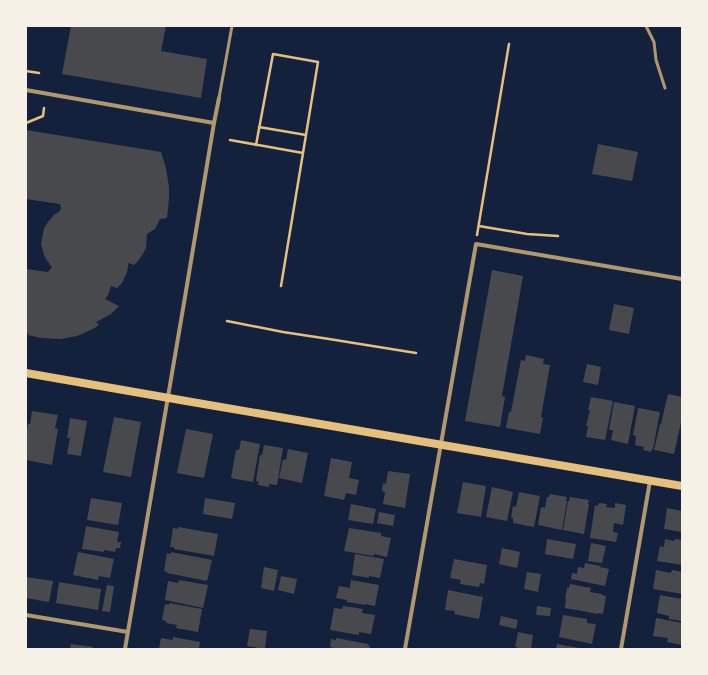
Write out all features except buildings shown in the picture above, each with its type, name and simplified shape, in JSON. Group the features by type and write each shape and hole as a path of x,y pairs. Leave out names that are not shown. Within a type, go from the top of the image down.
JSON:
{"main road":[{"path":"26,373 682,486"}],"street":[{"path":"26,90 214,122"},
{"path":"125,649 219,98"},
{"path":"405,649 476,244 682,279"},
{"path":"621,649 650,481"},
{"path":"26,615 128,632"}],"lane":[{"path":"219,98 232,26"},
{"path":"646,26 654,42 656,60 665,88"}],"path":[{"path":"509,44 479,226 527,234 558,236"},
{"path":"256,145 273,54 318,62 281,286"},
{"path":"26,71 39,73"},
{"path":"26,123 43,116 44,108"},
{"path":"259,127 306,135"},
{"path":"230,140 303,153"},
{"path":"227,321 283,332 416,353"}]}
